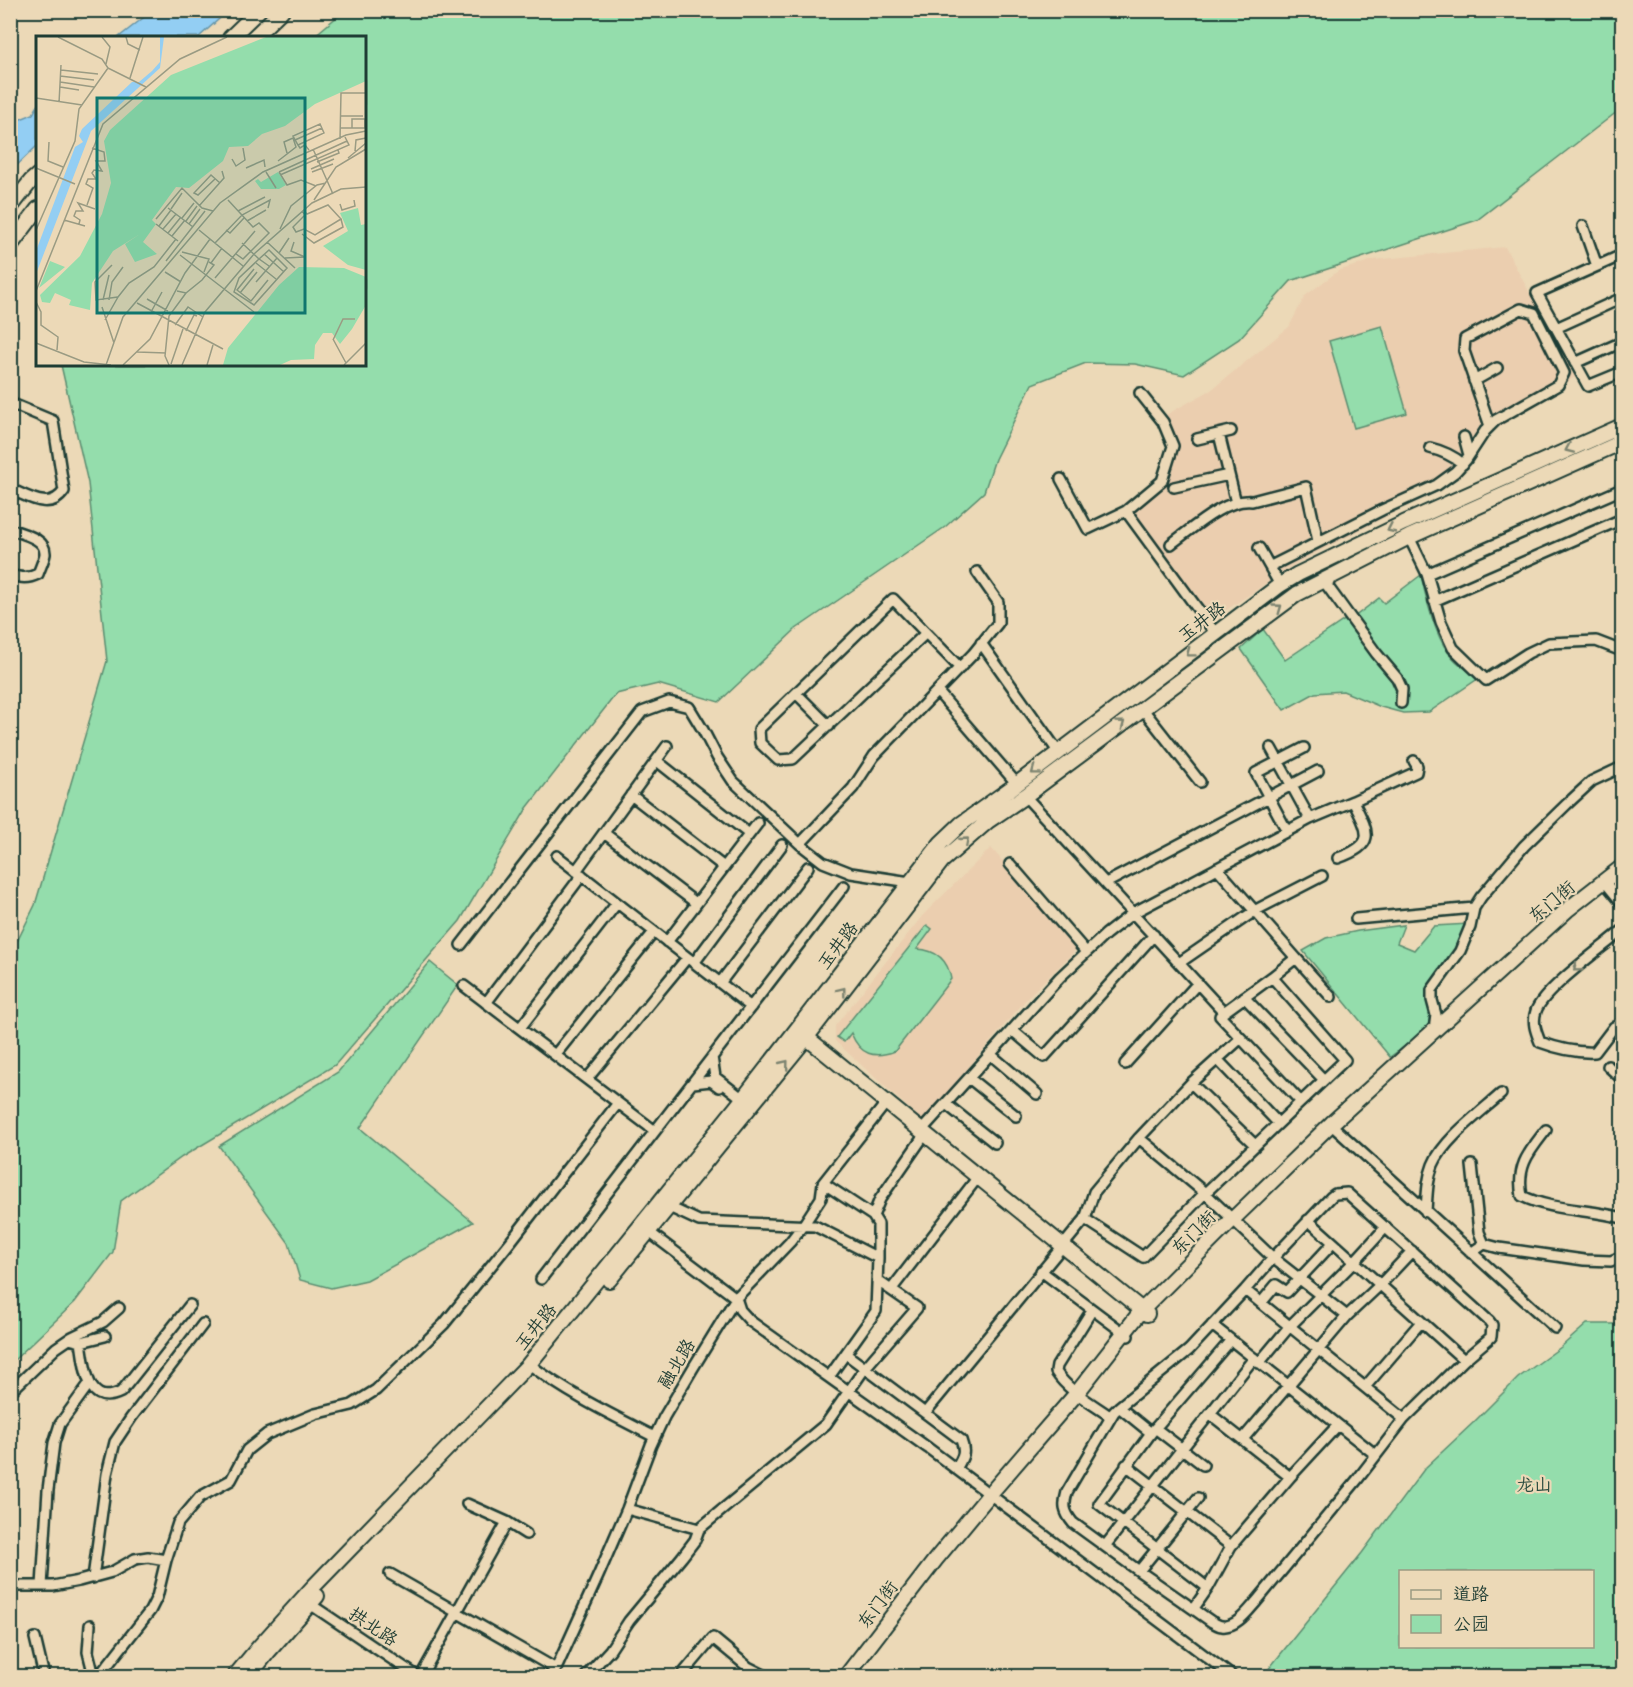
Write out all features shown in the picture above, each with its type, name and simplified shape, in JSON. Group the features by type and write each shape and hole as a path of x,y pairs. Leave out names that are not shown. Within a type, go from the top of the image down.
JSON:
{"street":[{"path":"232,36 259,10"},
{"path":"256,36 282,10"},
{"path":"10,208 36,177"},
{"path":"10,246 36,212"},
{"path":"1583,226 1597,266"},
{"path":"1623,255 1537,292 1588,386 1623,372"},
{"path":"1556,328 1623,297"},
{"path":"1271,566 1318,541 1437,485 1463,464 1485,431 1490,426 1496,420 1558,385 1564,373 1534,313 1521,309 1465,339 1464,351 1490,426"},
{"path":"1575,363 1623,342"},
{"path":"1474,381 1497,368"},
{"path":"1061,479 1088,529 1126,511 1162,482 1173,446 1163,422 1140,393"},
{"path":"10,403 53,421 64,491 60,498 53,502 43,502 10,489"},
{"name":"玉井路","path":"235,1677 314,1586 532,1366 741,1102 801,1034 942,861 988,822 1059,753 1298,574 1404,523 1623,426"},
{"path":"1197,439 1231,430"},
{"path":"1218,434 1236,503"},
{"path":"1464,437 1469,455"},
{"name":"玉井路","path":"249,1677 330,1581 532,1366 649,1232 801,1034 910,882 941,843 961,824 1021,790 1142,708 1297,594 1409,537 1623,442"},
{"path":"1430,448 1449,454 1463,464"},
{"path":"1174,488 1229,475"},
{"path":"1171,544 1214,514 1243,500 1252,501 1306,487 1318,541"},
{"path":"1427,574 1623,489"},
{"path":"1126,511 1216,634"},
{"path":"1434,601 1623,519"},
{"path":"10,529 35,539 44,547 45,555 38,573 29,578 19,578 10,574"},
{"path":"1409,537 1427,574 1441,622 1453,648 1486,680 1528,653 1549,643 1596,642 1623,651"},
{"path":"1259,548 1281,585"},
{"path":"800,844 853,788 874,756 960,668 998,622 998,602 977,572"},
{"path":"1323,580 1397,678 1402,689 1401,704"},
{"path":"926,633 793,759 778,760 760,743 759,729 893,599 960,668"},
{"path":"981,643 1059,753"},
{"path":"937,691 1021,790 1224,1012"},
{"path":"796,693 829,726"},
{"path":"461,945 642,712 669,702 689,707 704,730 717,757 734,781 800,844 823,862 851,873 910,882"},
{"path":"1142,708 1200,782"},
{"path":"486,1003 579,873 604,833 668,746"},
{"path":"1271,748 1310,819"},
{"path":"1287,831 1256,773 1304,748"},
{"path":"657,760 749,834"},
{"path":"873,1216 880,1199 923,1133 946,1104 1060,977 1106,934 1133,913 1287,831 1416,772 1417,766 1414,761"},
{"path":"1427,1046 1434,1031 1436,1015 1432,990 1460,951 1470,927 1474,908 1481,897 1524,846 1558,813 1592,782 1623,767"},
{"path":"1106,883 1318,771"},
{"path":"632,795 724,867"},
{"path":"1338,858 1362,848 1366,839 1365,828 1353,801"},
{"path":"667,942 758,823"},
{"path":"604,833 696,903"},
{"path":"587,1079 691,960 782,845"},
{"path":"557,856 751,1007"},
{"path":"1010,864 1086,952"},
{"path":"720,983 808,867"},
{"path":"1218,868 1331,997"},
{"path":"1179,963 1256,910 1322,876"},
{"path":"1616,878 1623,903"},
{"name":"东门街","path":"846,1677 936,1558 1080,1395 1144,1312 1332,1123 1568,910 1616,878"},
{"name":"东门街","path":"1235,1222 1557,928 1616,878"},
{"path":"542,1279 844,886"},
{"path":"520,1028 617,903"},
{"path":"1356,919 1474,908"},
{"path":"1623,931 1550,992 1537,1008 1534,1020 1540,1042 1579,1052 1595,1052 1614,1027 1623,1024"},
{"path":"555,1055 654,932"},
{"path":"1012,1030 1044,1058 1154,935"},
{"path":"1296,958 1220,1016 1301,1102"},
{"path":"1086,1219 1143,1257 1205,1193 1345,1060 1272,977"},
{"path":"1125,1064 1198,983"},
{"path":"464,986 655,1131"},
{"path":"1244,997 1324,1080"},
{"path":"801,1034 1144,1312"},
{"path":"925,1413 1086,1219 1094,1192 1139,1138 1191,1083 1240,1039"},
{"path":"990,1054 1037,1094"},
{"path":"712,1057 715,1077 741,1102"},
{"path":"1217,1059 1278,1123"},
{"path":"1608,1066 1623,1080"},
{"path":"969,1078 1016,1116"},
{"path":"693,1083 711,1081 741,1102"},
{"path":"1191,1083 1255,1146"},
{"path":"1426,1212 1427,1188 1433,1164 1445,1146 1502,1094"},
{"path":"99,1677 150,1611 157,1597 178,1523 200,1497 231,1480 247,1450 267,1434 315,1414 352,1405 376,1390 444,1324 618,1103"},
{"name":"融北路","path":"553,1673 627,1509 655,1437 693,1368 736,1298 790,1242 804,1224 821,1198 823,1183 886,1103"},
{"path":"946,1104 994,1143"},
{"path":"1336,1129 1555,1328"},
{"path":"1546,1130 1529,1152 1522,1166 1520,1183 1522,1196 1536,1203 1623,1218"},
{"path":"1139,1138 1205,1193 1273,1257 1347,1316"},
{"path":"1472,1165 1479,1232 1484,1244"},
{"path":"891,1290 978,1177"},
{"path":"823,1183 873,1216 878,1224 876,1311 829,1377"},
{"path":"1340,1192 1352,1196 1492,1325 1491,1336 1404,1419 1243,1617 1231,1625 1222,1626 1212,1622 1073,1523 1065,1513 1064,1503 1067,1492 1119,1407 1188,1350 1308,1220 1331,1197 1340,1192"},
{"path":"669,1207 699,1221 815,1226 878,1258"},
{"path":"1308,1220 1464,1360"},
{"path":"1105,1546 1256,1360 1386,1227"},
{"path":"649,1232 736,1298 740,1310 750,1321 849,1390 1232,1677"},
{"path":"1261,1303 1276,1285 1287,1292 1333,1243"},
{"path":"1472,1253 1484,1244"},
{"path":"1484,1244 1508,1250 1584,1260 1611,1261 1623,1256"},
{"path":"1243,1439 1347,1316 1412,1251"},
{"path":"1041,1271 1126,1335"},
{"path":"586,1677 610,1650 629,1621 695,1540 699,1529 826,1424 865,1368 917,1308 878,1281"},
{"path":"1245,1290 1404,1419"},
{"path":"81,1342 89,1384 96,1392 104,1396 112,1396 121,1392 190,1305"},
{"path":"10,1392 56,1348 103,1322 119,1308"},
{"path":"1092,1310 1057,1366 1056,1372 1080,1395 1111,1417"},
{"path":"1365,1387 1421,1322"},
{"path":"93,1578 107,1474 115,1442 202,1324"},
{"path":"1212,1326 1376,1455"},
{"path":"69,1339 81,1342 105,1336"},
{"path":"1208,1588 1099,1504 1153,1430 1231,1340"},
{"path":"846,1354 961,1440 965,1450 956,1470"},
{"path":"532,1366 590,1403 655,1437"},
{"path":"42,1586 48,1490 54,1443 60,1424 89,1384"},
{"path":"1119,1407 1203,1465"},
{"path":"1210,1414 1290,1477"},
{"path":"1194,1608 1231,1546 1338,1425"},
{"path":"1126,1465 1231,1546"},
{"name":"东门街","path":"853,1677 992,1497"},
{"path":"1139,1571 1198,1498"},
{"path":"467,1504 507,1522 526,1534"},
{"path":"627,1509 699,1529"},
{"path":"419,1677 507,1522"},
{"path":"10,1586 53,1586 112,1572 135,1559 148,1557 166,1560"},
{"path":"390,1574 457,1612 553,1673"},
{"name":"拱北路","path":"310,1604 419,1677"},
{"path":"90,1624 88,1652 94,1677"},
{"path":"35,1638 44,1677"},
{"path":"681,1677 712,1638 748,1667 766,1677"}],"shaded area":[{"path":"1505,247 1575,377 1488,435 1470,464 1425,496 1292,566 1210,621 1131,514 1161,491 1173,462 1162,417 1211,390 1289,327 1305,296 1338,271 1373,260"},
{"path":"991,848 1079,947 1030,995 923,1121 835,1041 835,1026 923,915"}],"green space":[{"path":"345,10 1622,11 1622,108 1477,220 1291,281 1239,339 1184,375 1135,364 1086,363 1032,384 995,459 984,492 945,527 796,629 719,702 658,684 616,694 527,808 460,921 335,1065 182,1157 121,1201 113,1252 75,1302 11,1363 11,954 35,905 107,661 88,483 61,366 366,366 366,36 314,36"},
{"path":"1382,326 1407,413 1354,428 1329,341"},
{"path":"1421,575 1437,631 1447,651 1465,669 1479,678 1429,712 1403,713 1381,707 1343,691 1315,693 1284,710 1241,649 1263,629 1285,660 1343,621 1354,617 1379,598 1384,603"},
{"path":"1469,924 1428,993 1429,1028 1390,1057 1303,951 1326,938 1404,925 1397,943 1414,950 1434,926"},
{"path":"927,925 932,929 917,949 930,951 940,957 947,966 951,979 895,1051 874,1055 863,1050 851,1033 844,1042 837,1037"},
{"path":"430,962 458,985 360,1128 473,1222 367,1280 331,1288 300,1280 289,1243 219,1146 338,1072"},
{"name":"龙山","path":"1587,1324 1622,1324 1622,1676 1263,1676 1362,1553 1425,1468 1518,1378 1561,1347"}],"water":[{"path":"152,10 228,11 200,36 120,36"},
{"path":"36,109 36,147 11,171 11,123 33,114"}]}
